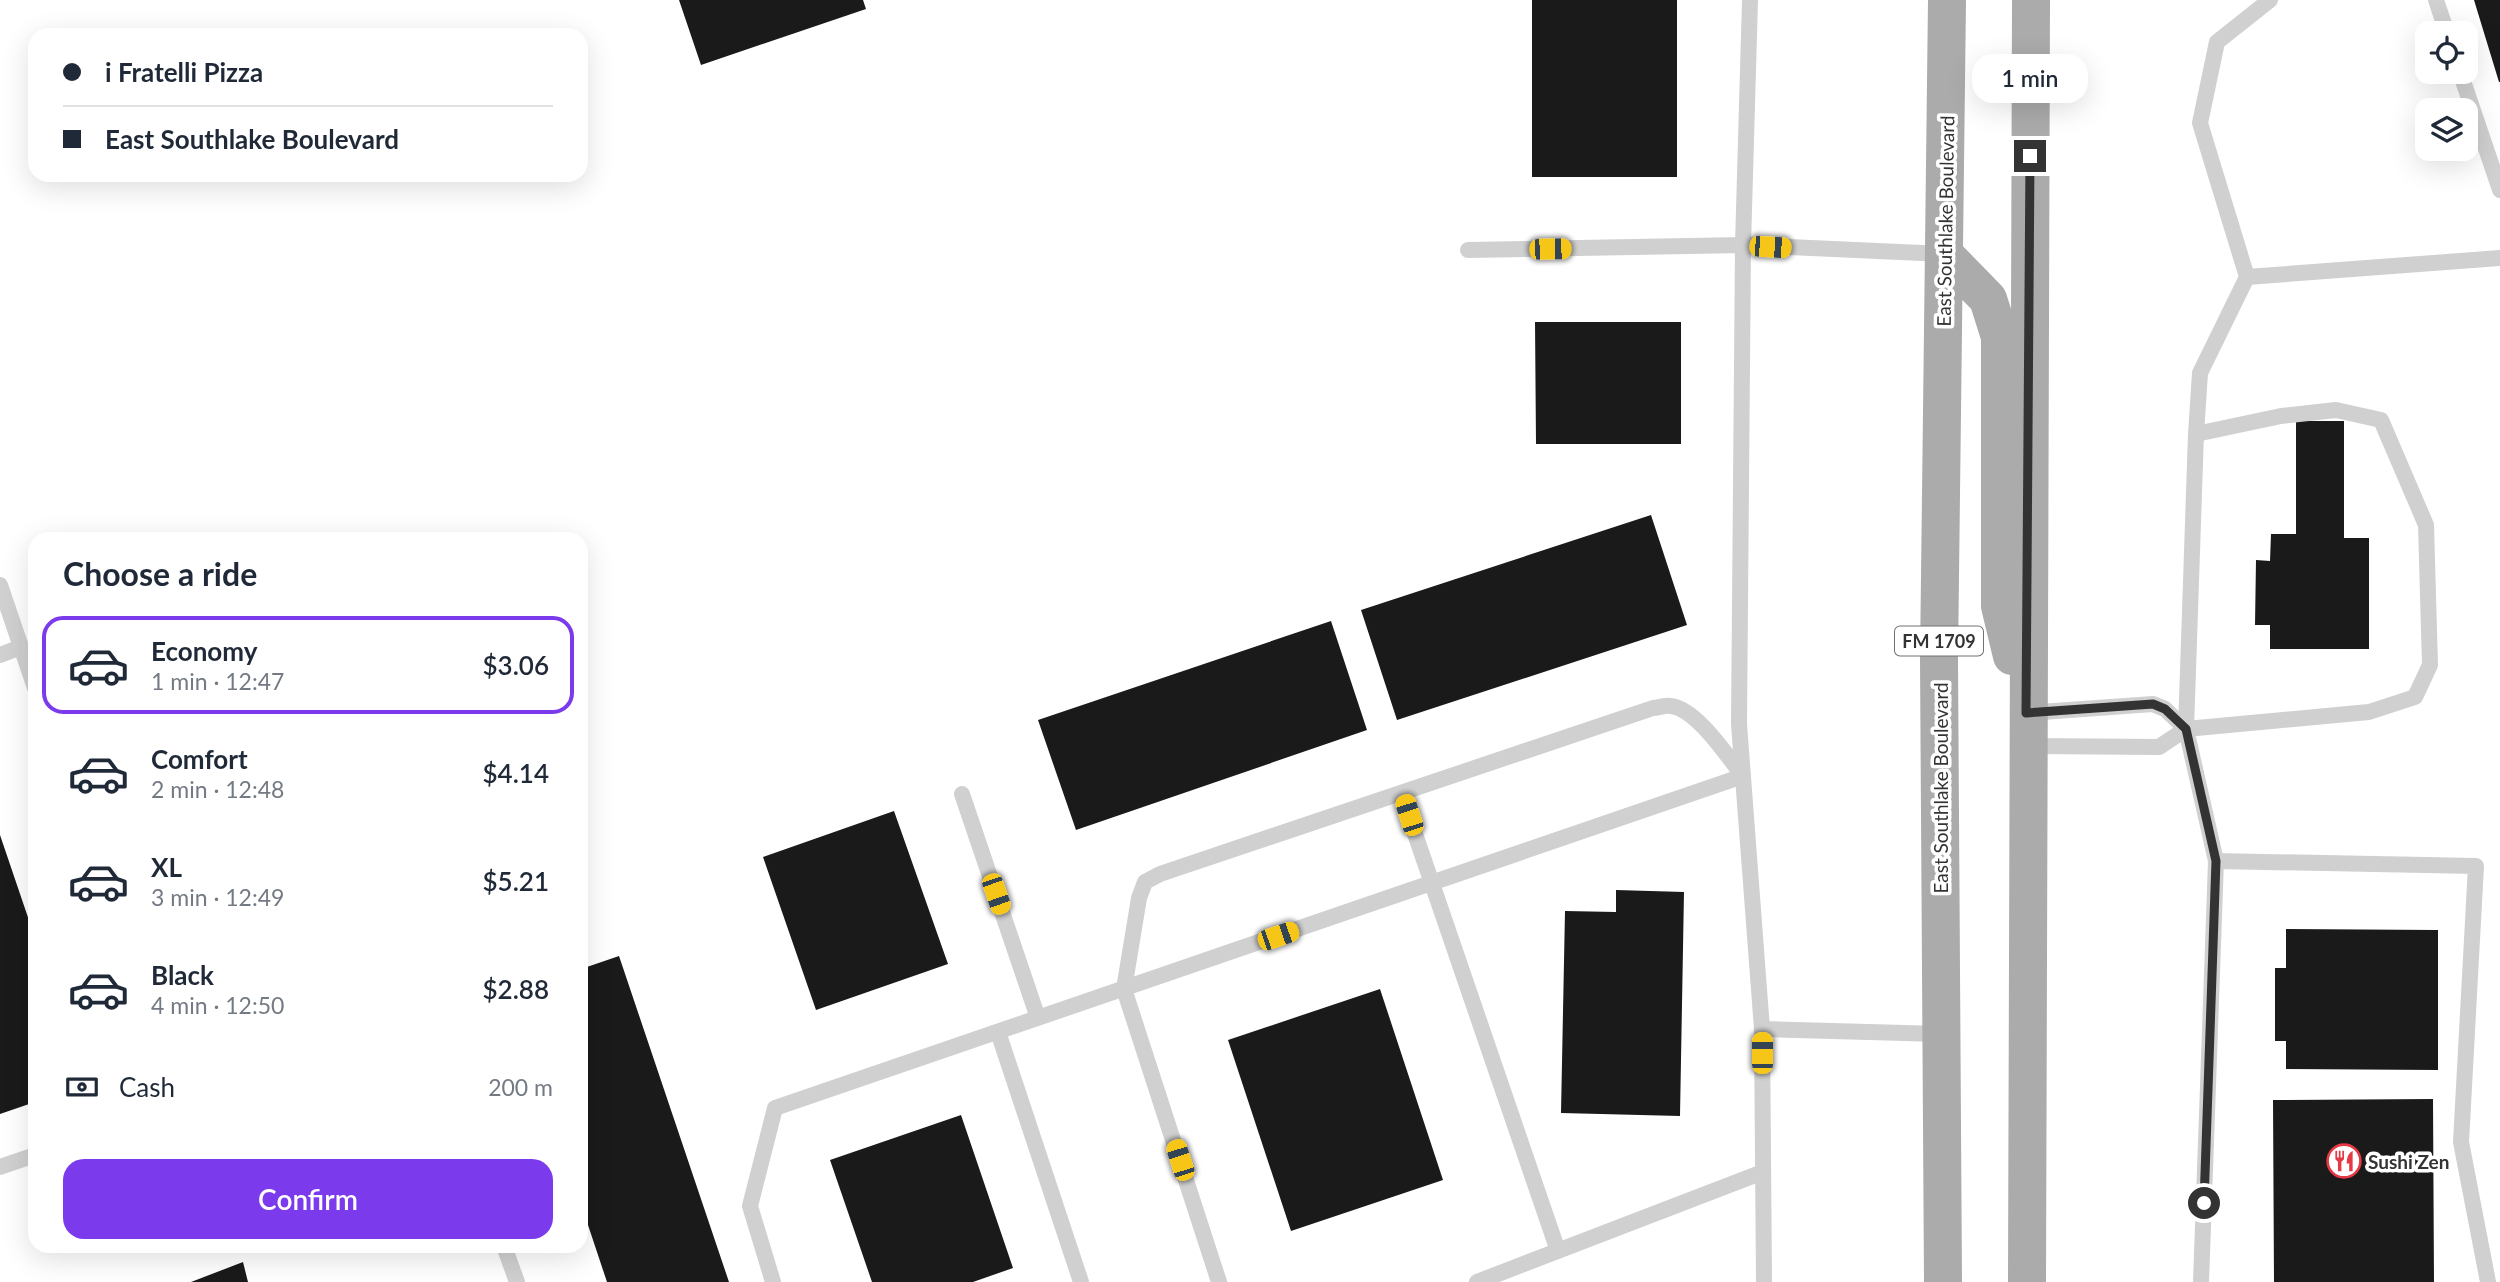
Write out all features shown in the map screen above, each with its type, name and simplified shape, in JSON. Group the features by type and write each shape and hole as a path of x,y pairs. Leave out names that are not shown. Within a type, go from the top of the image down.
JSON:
{"main road":[{"name":"East Southlake Boulevard","path":"1942,1282 1939,659 1947,0"},
{"path":"2027,1282 2026,729 2031,0"},
{"path":"1944,254 1988,299 2000,337 2000,606 2026,729"}],"lane":[{"path":"1750,0 1743,245 1739,724 1762,1029 1763,1282"},
{"path":"2201,1282 2216,861 2186,729 2196,433 2200,373 2247,277 2200,123 2217,42 2270,0"},
{"path":"2436,0 2443,21"},
{"path":"2464,84 2500,190"},
{"path":"1468,250 1743,245 1944,254"},
{"path":"2247,277 2500,258"},
{"path":"2026,729 2159,747 2186,729 2369,712 2415,696 2430,665 2426,525 2381,419 2336,410 2281,416 2196,433"},
{"path":"0,585 28,668"},
{"path":"0,655 21,647"},
{"path":"2026,729 2153,704 2165,709 2186,729"},
{"path":"1219,1282 1124,989 1144,882 1160,874 1653,708 1670,706 1682,709 1696,719 1743,776"},
{"path":"773,1282 750,1206 775,1108 1743,776"},
{"path":"1401,793 1558,1251"},
{"path":"962,794 1038,1018"},
{"path":"2216,861 2476,866 2461,1142 2488,1282"},
{"path":"1762,1029 1941,1034"},
{"path":"998,1032 1081,1282"},
{"path":"0,1167 28,1157"},
{"path":"1477,1282 1508,1276 1558,1251 1763,1172"},
{"path":"507,1253 517,1282"}],"building":[{"path":"679,0 863,0 866,9 701,65"},
{"path":"1532,0 1677,0 1677,177 1532,177"},
{"path":"2474,0 2500,0 2500,82 2499,82"},
{"path":"1535,322 1681,322 1681,444 1536,444"},
{"path":"2296,421 2344,421 2344,538 2369,538 2369,649 2270,649 2270,625 2255,625 2256,560 2270,561 2271,534 2296,534"},
{"path":"1651,515 1687,625 1397,720 1361,610"},
{"path":"1331,621 1367,730 1076,830 1038,720"},
{"path":"894,811 948,964 816,1010 763,857"},
{"path":"0,835 28,917 28,1104 0,1114"},
{"path":"1616,890 1684,892 1680,1116 1561,1113 1565,911 1616,912"},
{"path":"2286,929 2438,930 2438,1070 2286,1069 2286,1041 2275,1041 2275,968 2286,968"},
{"path":"619,956 729,1282 607,1282 588,1225 588,967"},
{"path":"1380,989 1443,1180 1291,1231 1228,1040"},
{"path":"2433,1099 2434,1282 2274,1282 2273,1100"},
{"path":"961,1115 1013,1268 973,1282 872,1282 830,1160"},
{"path":"243,1262 248,1282 191,1282"}],"place":[{"name":"Sushi Zen","path":"2344,1161"}],"route":[{"path":"2030,156 2026,713 2153,704 2165,709 2186,729 2216,861 2204,1203"}]}
